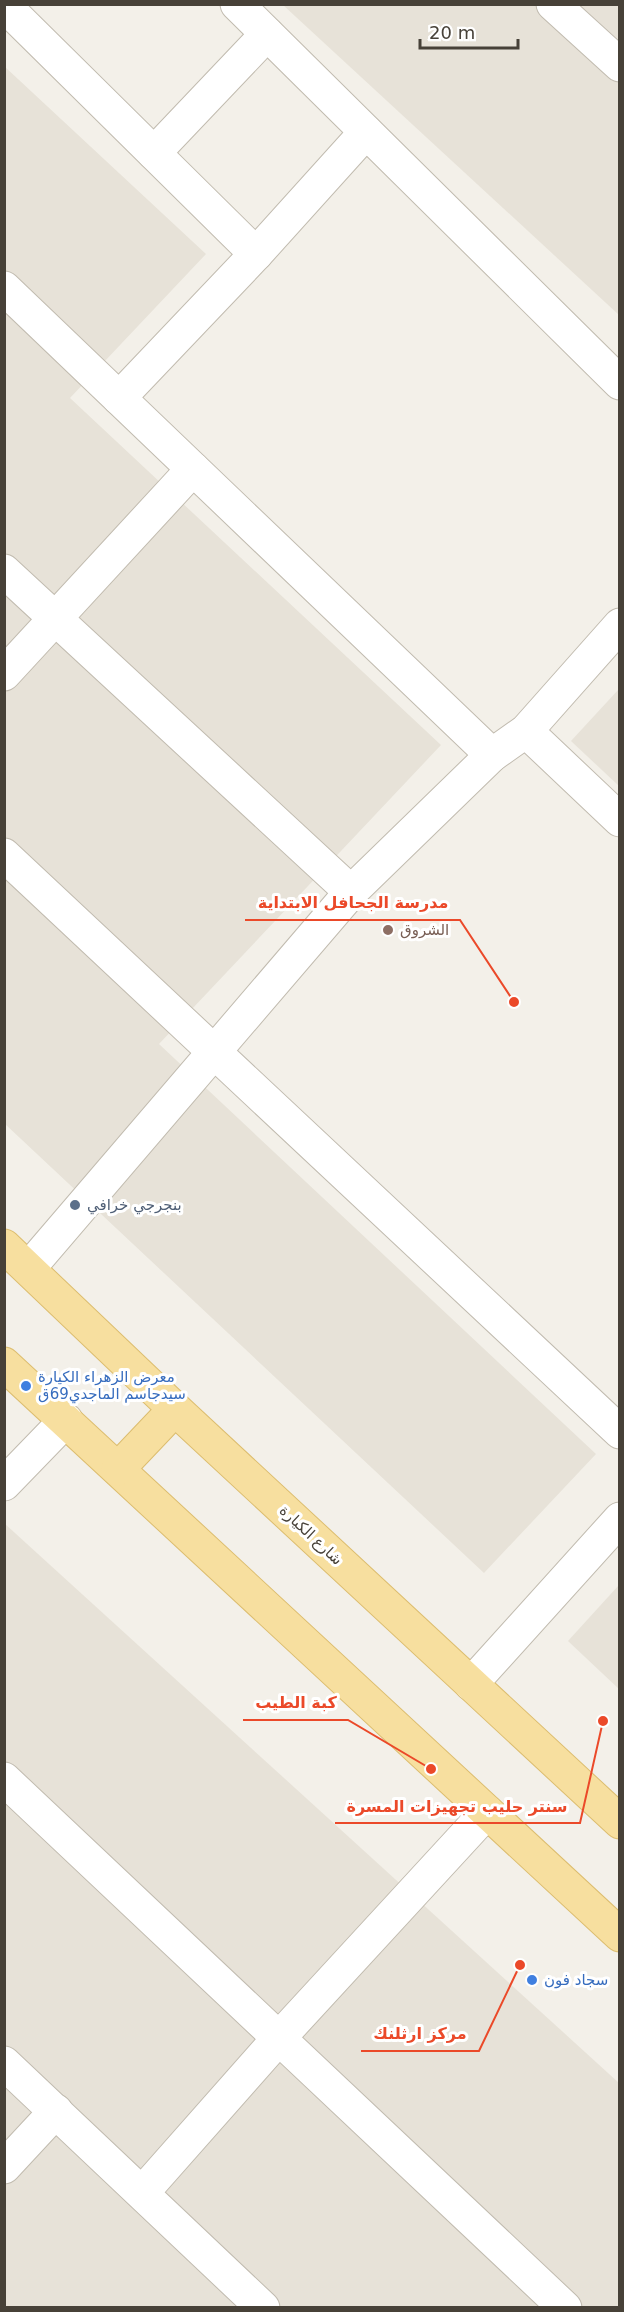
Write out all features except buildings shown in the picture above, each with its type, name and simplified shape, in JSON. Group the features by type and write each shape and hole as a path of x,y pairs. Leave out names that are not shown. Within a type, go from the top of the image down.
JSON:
{"main road":[{"name":"شارع الكيارة","path":"4,1246 175,1409 620,1822"},
{"path":"4,1364 620,1935"},
{"path":"118,1469 175,1409"}],"street":[{"path":"237,4 620,383"},
{"path":"553,4 620,65"},
{"path":"4,5 256,254"},
{"path":"154,153 267,34"},
{"path":"119,398 256,254 366,132"},
{"path":"4,288 492,755"},
{"path":"4,674 193,469"},
{"path":"4,572 351,892"},
{"path":"29,1268 351,892 492,755 526,731 620,625"},
{"path":"526,731 620,820"},
{"path":"4,855 620,1432"},
{"path":"4,1484 66,1420"},
{"path":"471,1684 620,1519"},
{"path":"4,1779 565,2307"},
{"path":"142,2193 279,2038 487,1812"},
{"path":"4,2063 263,2307"},
{"path":"4,2167 56,2111"}],"shaded area":[{"path":"283,5 619,5 619,315"},
{"path":"4,66 206,254 70,398 441,745 159,1044 596,1454 484,1573 5,1124"},
{"path":"619,689 619,786 571,741"},
{"path":"4,1523 619,2083 619,2307 5,2307"},
{"path":"619,1585 619,1689 568,1641"}],"place":[{"name":"الشروق","path":"388,930"},
{"name":"مدرسة الجحافل الابتداية","path":"514,1002"},
{"name":"بنجرجي خرافي","path":"75,1205"},
{"name":"معرض الزهراء الكيارة سيدجاسم الماجدي69ق","path":"26,1386"},
{"name":"سنتر حليب تجهيزات المسرة","path":"603,1721"},
{"name":"كبة الطيب","path":"431,1769"},
{"name":"مركز ارثلنك","path":"520,1965"},
{"name":"سجاد فون","path":"532,1980"}]}
